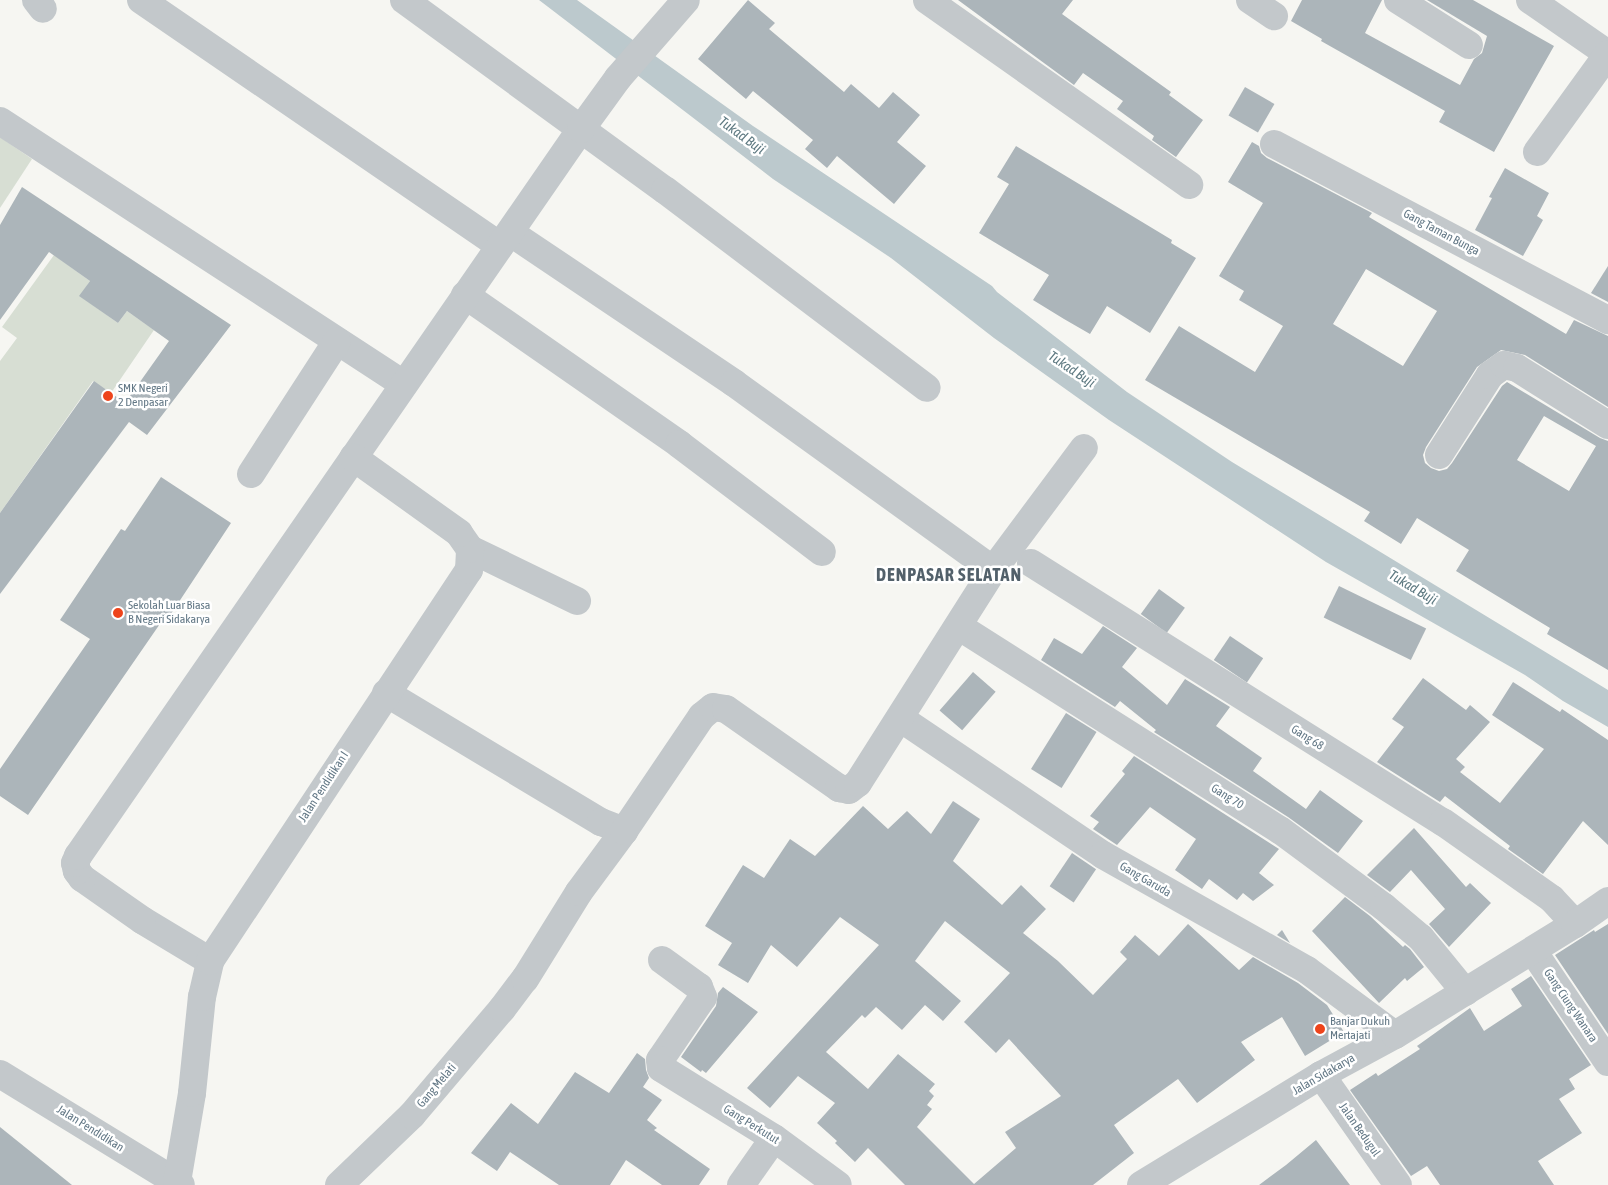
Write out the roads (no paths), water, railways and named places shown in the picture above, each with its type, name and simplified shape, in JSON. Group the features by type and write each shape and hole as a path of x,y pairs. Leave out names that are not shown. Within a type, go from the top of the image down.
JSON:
{"street":[{"path":"142,0 506,240 734,383 993,570"},
{"path":"404,0 581,129 926,388"},
{"path":"210,961 142,920 82,878 77,872 75,863 465,294 506,240 581,129 618,78 686,0"},
{"path":"927,0 1189,185"},
{"path":"1250,0 1274,16"},
{"path":"1398,0 1469,45"},
{"path":"1530,0 1608,54 1537,152"},
{"path":"0,122 404,384"},
{"name":"Gang Taman Bunga","path":"1274,144 1608,320"},
{"path":"465,294 679,444 822,552"},
{"path":"251,474 337,341"},
{"path":"1439,455 1490,375 1504,365 1517,368 1608,425"},
{"path":"900,718 993,570 1084,448"},
{"path":"353,457 459,533 470,549 577,601"},
{"name":"Jalan Pendidikan I","path":"179,1184 192,1093 202,997 210,961 386,692 469,570 470,549"},
{"name":"Gang 68","path":"1031,563 1443,822 1552,900 1575,924"},
{"name":"Gang 70","path":"966,631 1280,830 1384,907 1421,938 1465,992"},
{"path":"386,692 601,822 624,831"},
{"name":"Gang Melati","path":"339,1185 412,1115 525,979 579,892 624,831 702,716 713,707 726,709 839,788 849,790 858,783 900,718"},
{"name":"Gang Garuda","path":"900,718 1102,855 1307,970 1395,1035"},
{"name":"Jalan Sidakarya","path":"1141,1185 1321,1075 1395,1035 1575,924 1608,901"},
{"name":"Gang Ciung Wanara","path":"1533,950 1608,1062"},
{"name":"Gang Perkutut","path":"662,960 698,987 703,997 660,1060 661,1068 774,1138 838,1185"},
{"name":"Jalan Pendidikan","path":"0,1074 179,1184"},
{"name":"Jalan Bedugul","path":"1321,1075 1398,1185"},
{"path":"741,1185 774,1138"}],"water":[{"name":"Tukad Buji","path":"539,0 577,0 753,126 992,286 997,292 1127,392 1232,462 1608,690 1608,727 1563,701 1525,675 1326,562 1109,420 994,338 891,258 773,179"}],"place":[{"name":"SMK Negeri 2 Denpasar","path":"108,396"},
{"name":"Sekolah Luar Biasa B Negeri Sidakarya","path":"118,613"},
{"name":"Banjar Dukuh Mertajati","path":"1320,1029"}],"district":[{"name":"DENPASAR SELATAN","path":"949,575"}]}
